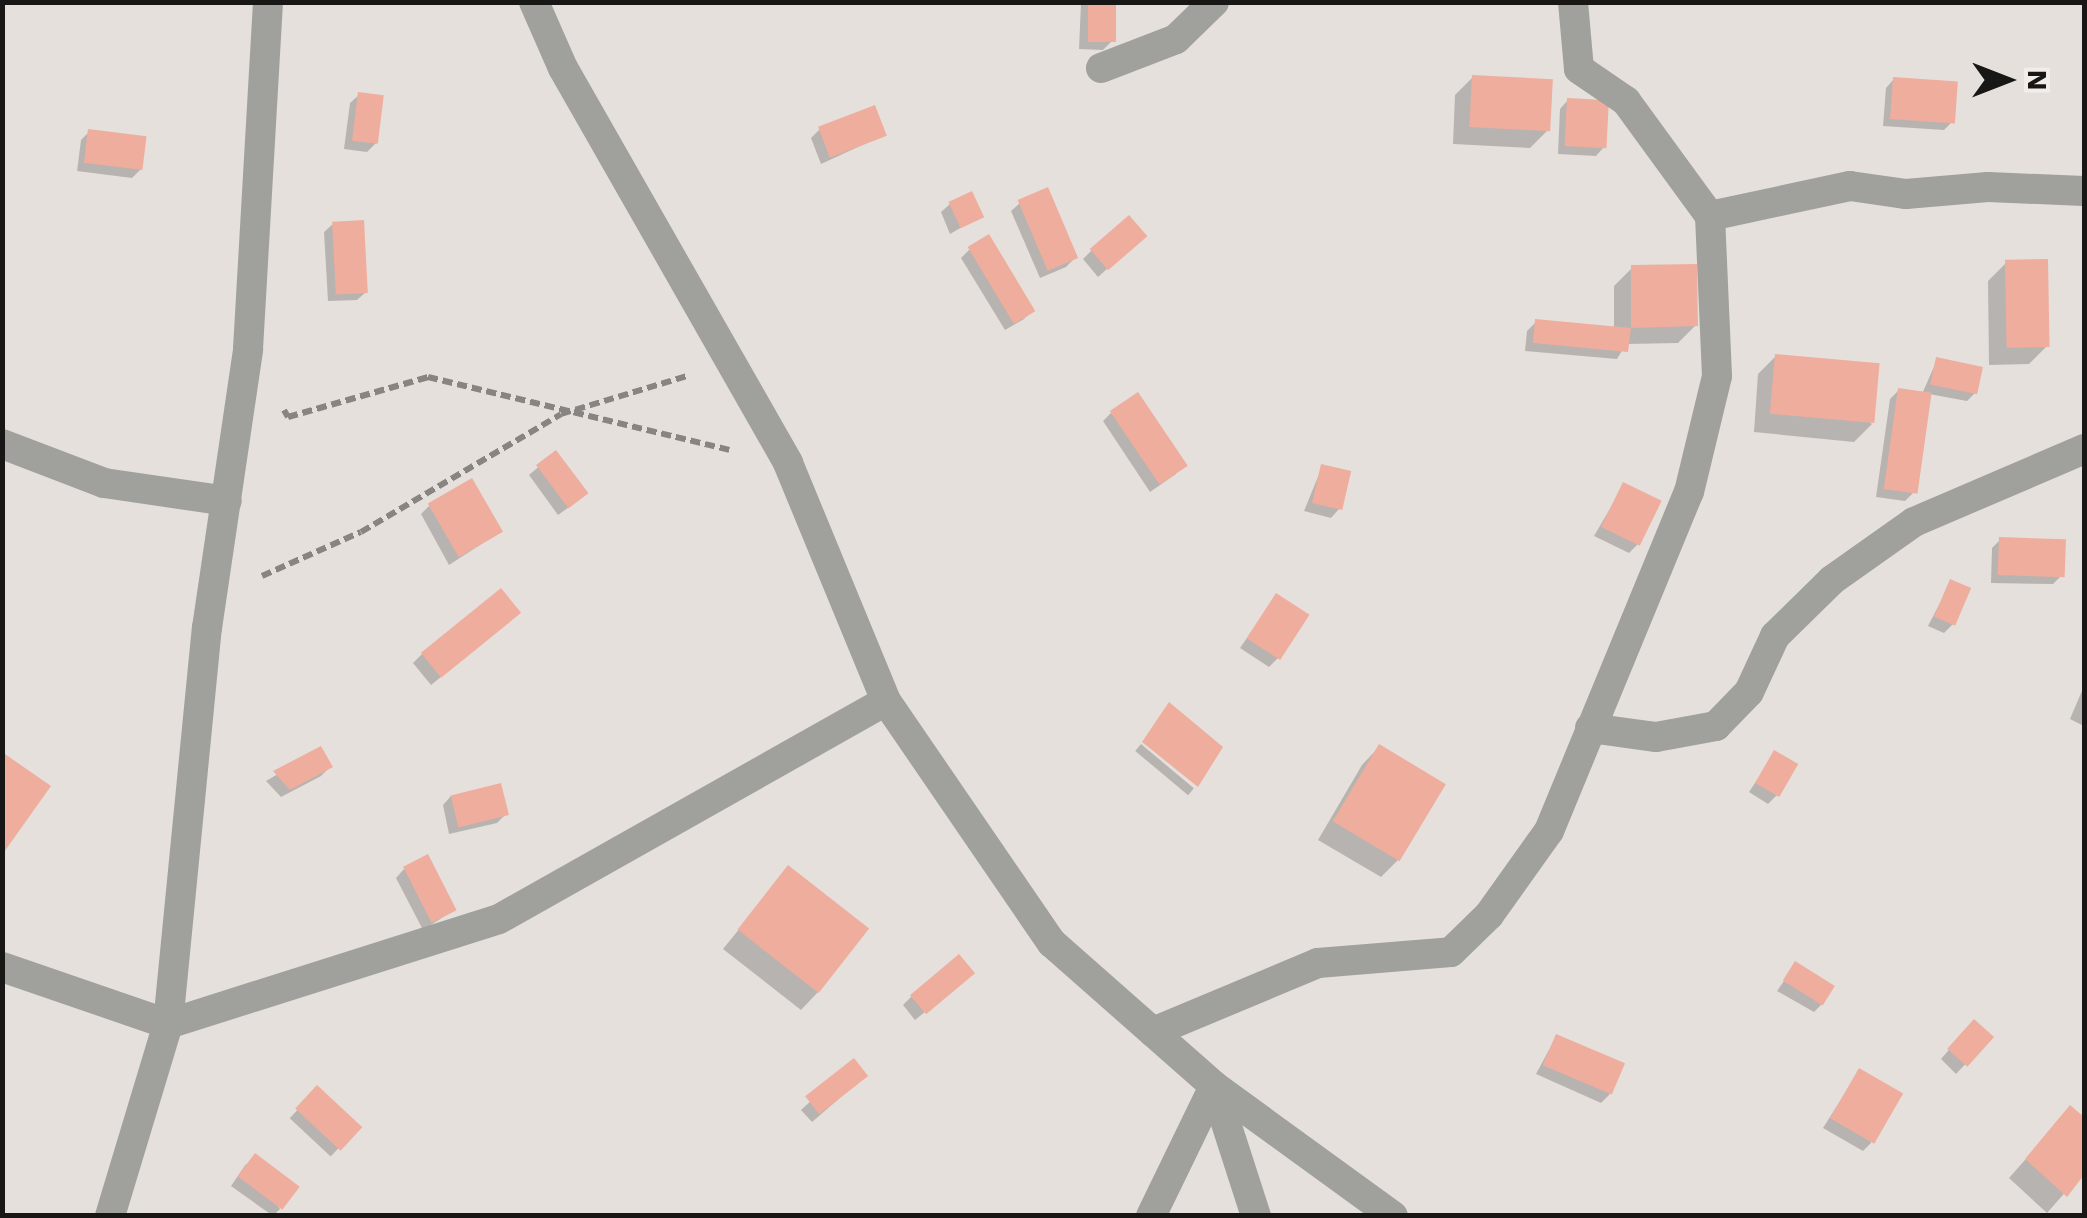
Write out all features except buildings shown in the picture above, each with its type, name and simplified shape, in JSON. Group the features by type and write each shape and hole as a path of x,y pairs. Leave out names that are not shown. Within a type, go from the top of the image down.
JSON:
{"street":[{"path":"110,1216 168,1024 207,628 248,349 268,2"},
{"path":"534,2 562,68 788,463 886,701 1052,944 1214,1086 1393,1216"},
{"path":"1101,68 1176,39 1214,2"},
{"path":"1153,1032 1318,963 1451,952 1488,915 1549,831 1688,492 1718,376 1710,216 1626,100 1579,69 1573,2"},
{"path":"1710,216 1850,186 1906,194 1988,187 2084,191"},
{"path":"2,444 104,483 227,501"},
{"path":"1590,728 1656,737 1716,726 1749,692 1775,636 1832,580 1914,522 2084,449"},
{"path":"2,967 168,1024 499,919 886,701"},
{"path":"1151,1216 1214,1086"},
{"path":"1214,1086 1256,1216"}],"path":[{"path":"248,349 288,417 428,377 560,414 788,463"},
{"path":"207,628 268,570 360,532 560,414 731,362"}]}
